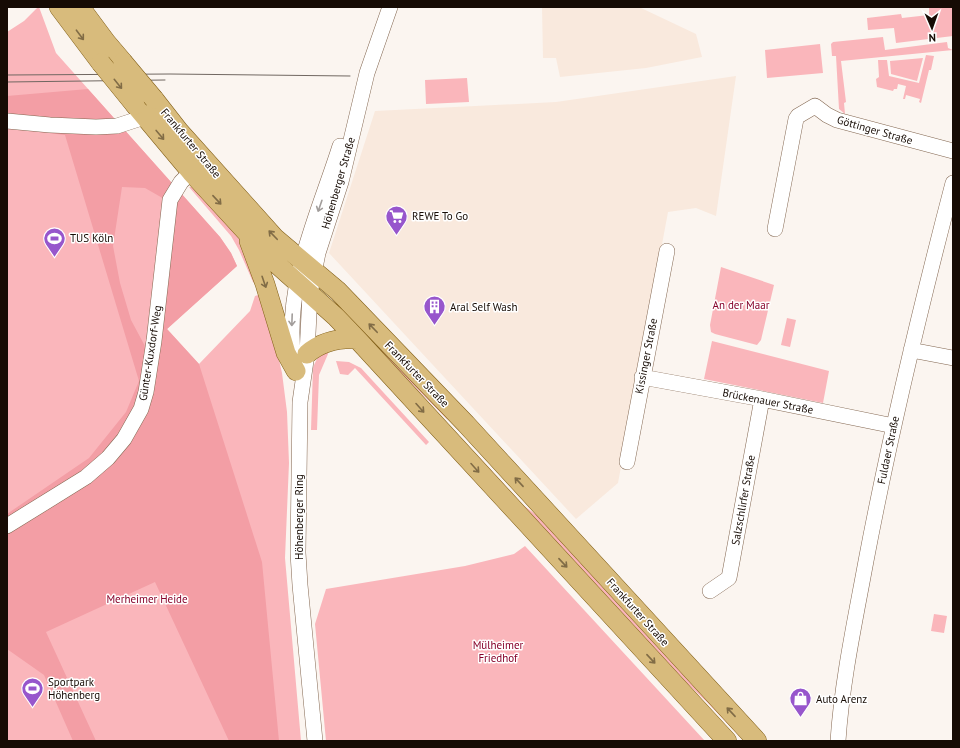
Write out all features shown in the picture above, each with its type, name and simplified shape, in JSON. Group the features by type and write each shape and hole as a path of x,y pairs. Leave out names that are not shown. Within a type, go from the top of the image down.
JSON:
{"main road":[{"name":"Frankfurter Straße","path":"59,7 101,63 191,172 277,265 303,287 356,339 727,741"},
{"name":"Frankfurter Straße","path":"80,7 106,42 208,165 267,230 287,250 338,291 466,424 757,741"},
{"path":"246,232 265,284 286,353 296,371"},
{"path":"307,354 328,342 340,339 356,339"},
{"path":"448,439 466,424"}],"street":[{"name":"Höhenberger Straße","path":"303,287 333,169 356,93 367,73 390,7"},
{"path":"7,121 50,125 96,127 117,126 140,111 159,105"},
{"name":"Göttinger Straße","path":"775,230 796,119 798,116 815,106 837,120 953,151"},
{"name":"Günter-Kuxdorf-Weg","path":"7,526 86,477 108,458 124,439 141,409 146,392 154,341 170,200 191,172"},
{"name":"Fuldaer Straße","path":"838,741 839,720 851,643 867,556 911,350 953,184"},
{"name":"Kissinger Straße","path":"626,462 667,251"},
{"path":"300,402 293,349 292,322 293,306 303,287"},
{"name":"Höhenberger Ring","path":"303,287 307,354 300,402 298,553 315,741"},
{"path":"911,350 953,358"},
{"name":"Brückenauer Straße","path":"642,377 762,399 894,426"},
{"name":"Salzschlirfer Straße","path":"710,591 729,578 762,399"},
{"name":"Fuldaer Straße","path":"829,741 839,720"}],"shaded area":[{"path":"542,7 639,7 696,34 702,57 646,68 560,77 556,58 543,58"},
{"path":"736,76 716,216 696,208 668,212 618,483 576,519 329,253 375,111 556,102"},
{"path":"88,89 220,237 231,253 237,266 167,329 199,364 262,562 279,741 229,741 155,582 46,632 96,741 73,741 44,675 7,649 7,514 89,458 126,412 139,381 65,135 7,128 7,96","holes":["122,187 145,188 166,200 146,348 131,320 120,283 113,246"]}],"green space":[{"name":"Merheimer Heide","path":"38,7 56,53 220,237 231,253 237,266 167,329 199,364 250,311 255,296 264,293 282,373 287,412 289,463 285,558 301,741 7,741 7,32 24,21"},
{"path":"929,7 953,7 953,36 896,43 894,28 868,30 867,18 901,14 902,18 929,15"},
{"path":"883,37 885,50 947,42 948,48 953,50 841,61 846,102 844,103 845,114 839,109 836,56 832,56 831,44 833,42"},
{"path":"820,44 823,73 767,78 765,50"},
{"path":"926,55 934,56 921,103 919,102 920,99 906,95 905,99 903,99 906,86 898,84 897,89 894,89 893,91 877,87 876,79 879,77 878,60 887,60 889,76 919,83"},
{"path":"923,58 917,81 891,74 890,61"},
{"path":"467,78 469,102 426,104 425,80"},
{"path":"189,187 196,187 238,236 246,251 257,285 253,282 231,236"},
{"name":"An der Maar","path":"721,267 774,285 761,340 757,345 711,332 710,325"},
{"path":"346,312 450,420 447,419 343,315"},
{"path":"787,318 796,320 790,347 781,345"},
{"path":"712,341 829,371 823,403 704,379"},
{"path":"328,349 328,354 319,375 317,430 311,430 313,368 315,362"},
{"path":"336,361 349,362 361,368 429,442 426,445 355,368 348,375 340,374"},
{"path":"478,457 524,506 544,520 748,741 744,741 707,702 668,666"},
{"name":"Mülheimer Friedhof","path":"525,546 705,741 326,741 315,624 326,589 465,566 514,554"},
{"path":"934,614 947,616 944,633 931,631"}],"tram line":[{"path":"7,75 170,74 350,76"},
{"path":"7,82 165,80"}],"place":[{"name":"REWE To Go","path":"397,236"},
{"name":"TUS Köln","path":"54,258"},
{"name":"Aral Self Wash","path":"435,326"},
{"name":"Sportpark Höhenberg","path":"33,708"},
{"name":"Auto Arenz","path":"801,718"}]}
